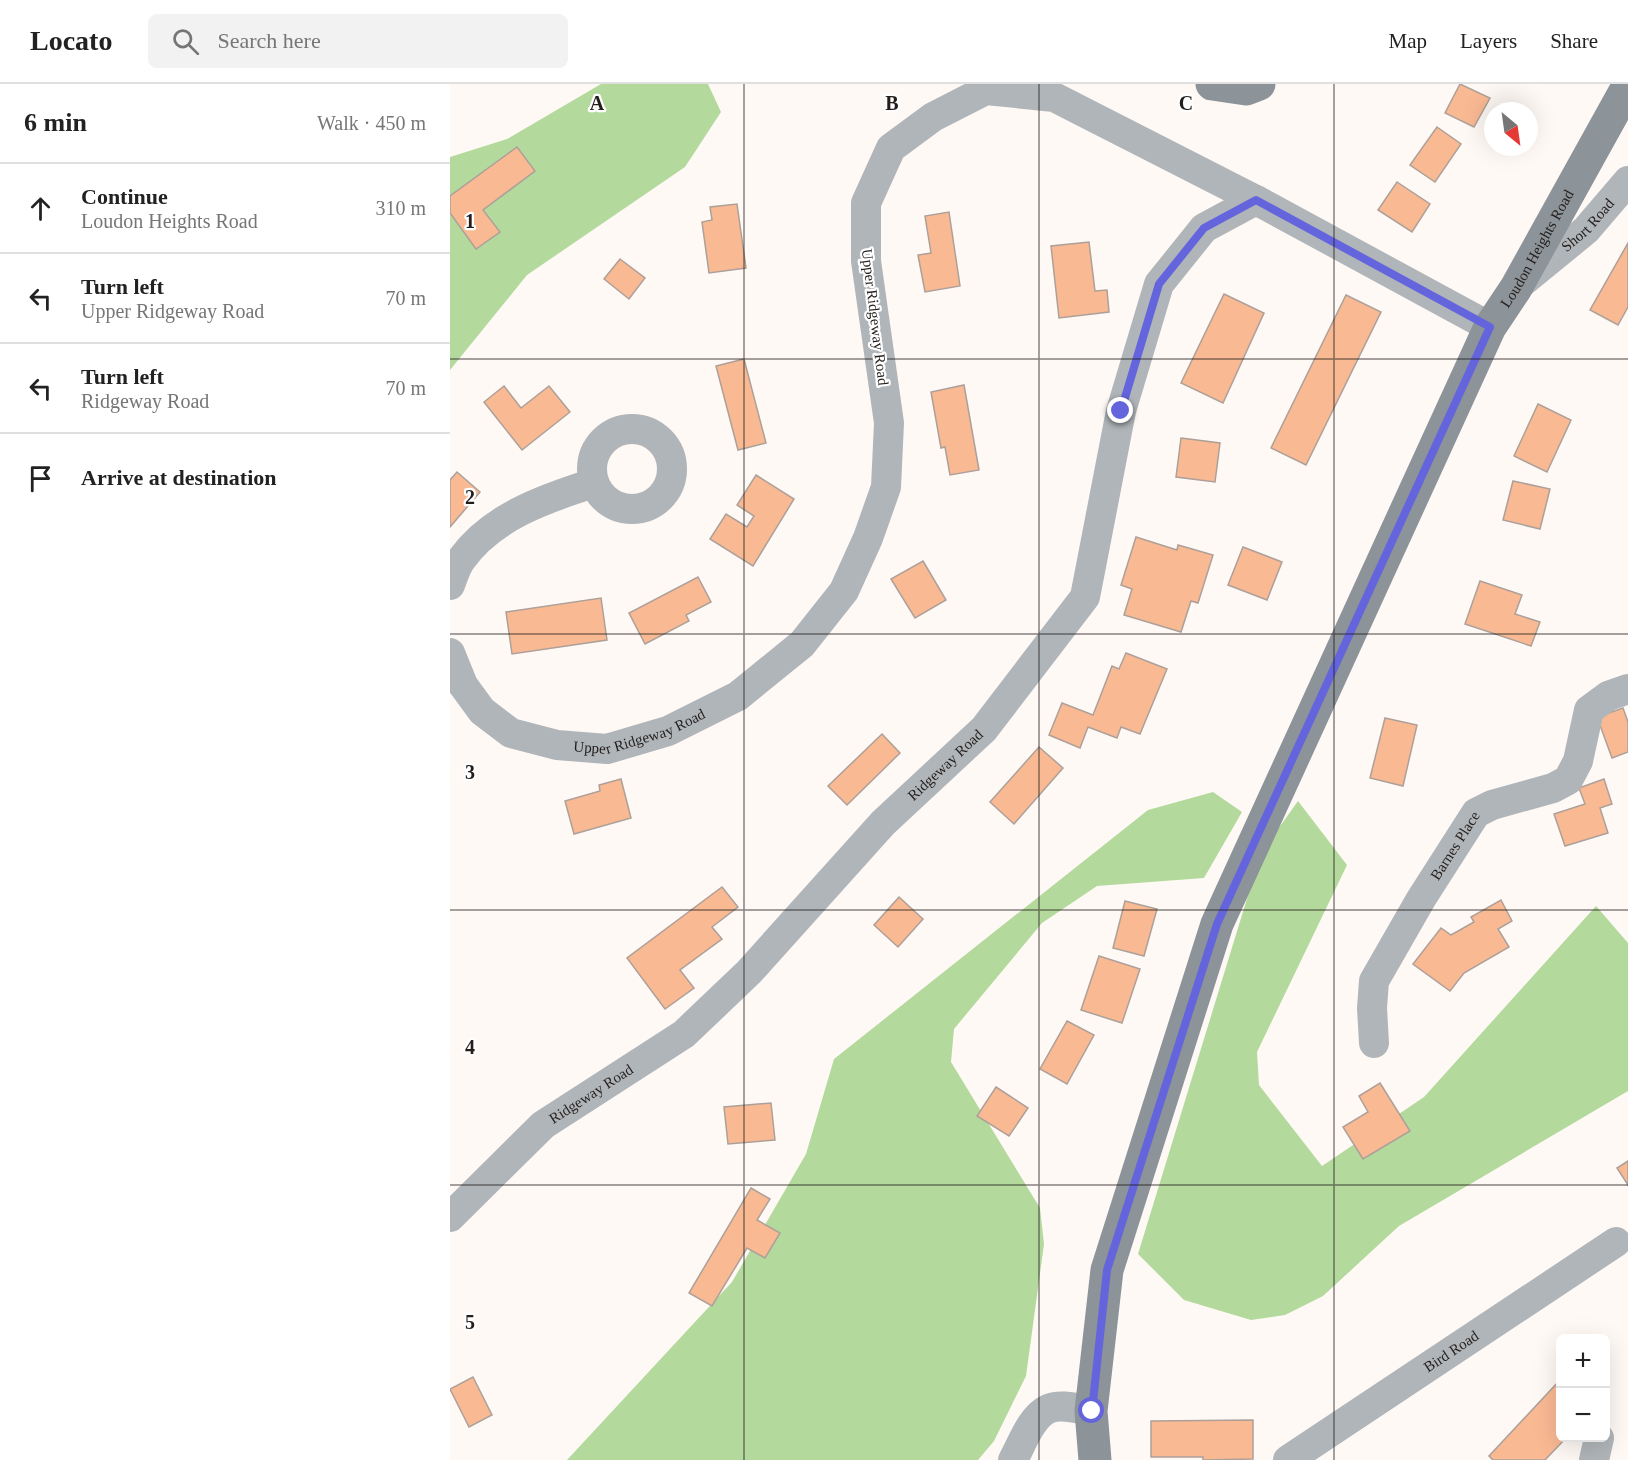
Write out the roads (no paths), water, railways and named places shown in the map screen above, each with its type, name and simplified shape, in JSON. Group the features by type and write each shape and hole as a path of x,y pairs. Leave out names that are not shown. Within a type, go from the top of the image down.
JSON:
{"street":[{"path":"1212,84 1246,89 1259,84"},
{"name":"Loudon Heights Road","path":"1095,1460 1092,1411 1107,1270 1217,924 1490,327 1516,288 1628,86"},
{"name":"Upper Ridgeway Road","path":"450,653 463,685 482,711 511,733 557,745 608,749 668,730 738,696 802,644 844,591 868,538 886,487 888,423 866,261 866,203 891,148 933,117 986,90 1054,98 1256,200 1490,327"},
{"name":"Short Road","path":"1516,288 1586,230 1628,181"},
{"name":"Ridgeway Road","path":"450,1216 543,1125 684,1034 749,972 883,823 984,729 1085,597 1121,411 1159,284 1204,228 1256,200"},
{"path":"450,585 460,561 484,533 549,497 594,483"},
{"name":"Barnes Place","path":"1374,1043 1372,1008 1374,981 1421,899 1476,813 1492,805 1552,789 1568,780 1578,761 1589,710 1608,696 1628,689"},
{"name":"Bird Road","path":"1288,1460 1616,1242"},
{"path":"1013,1460 1035,1420 1049,1408 1067,1407 1092,1411"},
{"path":"1594,1460 1598,1442"}]}
